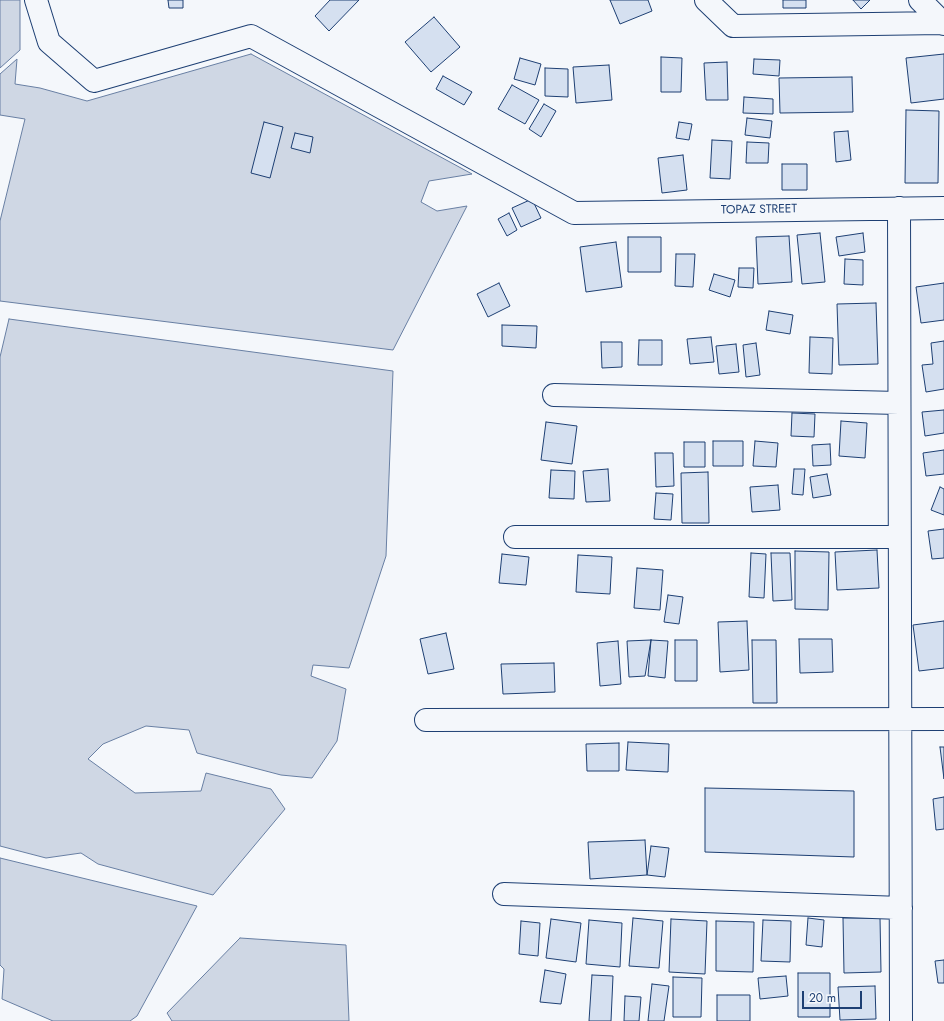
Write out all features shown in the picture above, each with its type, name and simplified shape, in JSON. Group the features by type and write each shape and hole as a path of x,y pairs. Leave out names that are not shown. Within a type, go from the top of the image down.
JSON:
{"street":[{"name":"TOPAZ STREET","path":"36,0 48,42 94,81 251,36 574,213 944,208"},
{"path":"706,0 733,26 943,23"},
{"path":"920,0 943,23"},
{"path":"898,208 901,1021"},
{"path":"554,395 899,403"},
{"path":"515,537 900,537"},
{"path":"426,720 944,719"},
{"path":"504,894 901,908"}],"shaded area":[{"path":"0,0 20,0 20,50 0,68"},
{"path":"251,54 472,174 429,181 421,202 437,211 467,206 393,350 0,301 0,221 25,119 0,115 0,74 17,59 15,84 40,88 87,101"},
{"path":"9,319 393,371 386,556 349,668 313,665 311,676 346,689 337,741 312,778 281,775 197,753 189,730 146,726 103,744 88,759 135,793 201,791 206,773 271,789 285,809 213,895 98,864 81,853 46,858 0,846 0,357"},
{"path":"0,858 197,906 137,1016 130,1021 53,1021 2,999 4,969 0,965"},
{"path":"240,938 346,945 349,1021 172,1021 167,1013"}],"building":[{"path":"168,0 183,0 183,8 169,8"},
{"path":"330,0 359,0 329,31 315,16"},
{"path":"610,0 648,0 652,11 620,24"},
{"path":"783,0 806,0 806,8 783,8"},
{"path":"853,0 870,0 861,9"},
{"path":"434,17 460,47 431,72 405,42"},
{"path":"944,54 944,99 911,103 906,58"},
{"path":"661,57 682,58 681,92 661,92"},
{"path":"520,58 541,64 535,85 514,79"},
{"path":"754,59 780,60 779,76 753,74"},
{"path":"727,62 728,100 706,100 704,63"},
{"path":"609,65 612,100 576,103 573,67"},
{"path":"545,68 568,69 568,97 545,96"},
{"path":"443,76 472,92 464,105 436,89"},
{"path":"852,77 853,112 780,113 779,78"},
{"path":"512,85 539,100 525,124 498,109"},
{"path":"744,97 773,99 773,114 743,113"},
{"path":"544,104 556,111 541,137 529,129"},
{"path":"906,110 939,111 938,183 905,183"},
{"path":"747,118 772,121 770,138 745,135"},
{"path":"264,122 283,127 270,178 251,173"},
{"path":"679,122 692,124 689,140 676,138"},
{"path":"848,131 851,160 836,162 834,132"},
{"path":"295,133 313,137 310,153 291,148"},
{"path":"712,140 732,141 730,179 710,178"},
{"path":"747,142 769,143 768,163 746,163"},
{"path":"683,155 687,190 662,193 658,158"},
{"path":"782,164 807,164 807,190 782,190"},
{"path":"532,199 541,218 521,227 512,208"},
{"path":"509,213 517,230 507,236 498,219"},
{"path":"820,233 825,282 802,284 797,235"},
{"path":"863,233 865,252 839,256 836,237"},
{"path":"789,236 792,282 758,284 756,237"},
{"path":"628,237 661,237 661,272 628,272"},
{"path":"616,242 622,287 586,292 580,247"},
{"path":"676,254 695,254 693,287 675,286"},
{"path":"845,259 863,260 863,285 844,284"},
{"path":"739,268 754,268 753,288 738,287"},
{"path":"714,274 735,280 730,297 709,290"},
{"path":"499,283 510,306 488,317 477,294"},
{"path":"944,283 944,320 921,323 916,287"},
{"path":"876,303 878,364 839,365 837,304"},
{"path":"769,311 793,315 790,334 766,330"},
{"path":"502,325 537,326 536,348 502,346"},
{"path":"711,337 714,362 690,364 687,339"},
{"path":"810,337 833,338 832,374 809,373"},
{"path":"639,340 662,340 662,365 638,365"},
{"path":"944,341 944,389 926,392 922,365 933,364 931,343"},
{"path":"601,342 622,342 622,367 602,368"},
{"path":"756,343 760,375 746,377 743,345"},
{"path":"736,344 739,372 719,374 716,346"},
{"path":"944,410 944,433 925,436 922,412"},
{"path":"792,413 815,414 814,437 791,436"},
{"path":"841,421 867,423 865,458 839,456"},
{"path":"546,422 577,426 572,464 541,460"},
{"path":"713,441 743,441 743,466 713,466"},
{"path":"755,441 778,443 776,467 753,466"},
{"path":"684,442 705,442 705,467 684,467"},
{"path":"830,444 831,465 813,466 812,445"},
{"path":"944,450 944,474 926,476 923,453"},
{"path":"655,453 673,453 674,486 656,487"},
{"path":"608,469 610,501 586,502 583,471"},
{"path":"794,469 805,469 803,495 792,494"},
{"path":"551,470 575,471 574,499 549,498"},
{"path":"708,472 709,523 682,523 681,473"},
{"path":"827,474 831,495 813,498 810,477"},
{"path":"778,485 780,510 752,512 750,487"},
{"path":"940,487 944,489 944,515 931,510"},
{"path":"656,493 673,494 671,520 654,519"},
{"path":"944,529 944,558 932,559 928,531"},
{"path":"877,550 879,588 837,590 835,552"},
{"path":"795,551 829,552 828,610 795,609"},
{"path":"751,553 766,554 764,598 749,597"},
{"path":"771,553 790,553 792,600 773,601"},
{"path":"502,554 529,557 526,585 499,583"},
{"path":"578,555 612,557 610,594 576,592"},
{"path":"637,568 663,570 660,610 634,608"},
{"path":"668,595 683,597 679,624 664,622"},
{"path":"747,621 749,670 720,672 718,622"},
{"path":"944,621 944,668 919,671 913,625"},
{"path":"446,633 454,669 428,674 420,639"},
{"path":"799,639 832,639 833,672 800,673"},
{"path":"651,640 668,641 665,678 648,676"},
{"path":"651,640 645,676 629,677 627,641"},
{"path":"675,640 697,640 697,681 675,681"},
{"path":"752,640 776,640 777,703 753,703"},
{"path":"618,641 621,684 600,686 597,643"},
{"path":"554,663 555,692 503,694 501,664"},
{"path":"628,742 669,744 668,772 626,770"},
{"path":"619,743 619,771 587,771 586,744"},
{"path":"940,747 944,747 944,779"},
{"path":"705,788 854,791 854,857 705,852"},
{"path":"944,797 944,829 936,830 933,799"},
{"path":"645,840 647,875 590,879 588,842"},
{"path":"651,846 669,848 665,877 647,875"},
{"path":"633,918 663,921 659,968 629,966"},
{"path":"808,918 824,920 822,947 806,945"},
{"path":"843,918 880,918 881,972 844,973"},
{"path":"551,919 581,923 576,962 546,958"},
{"path":"671,919 707,921 705,974 669,972"},
{"path":"589,920 622,923 620,967 586,964"},
{"path":"763,920 791,921 790,962 761,961"},
{"path":"521,921 540,923 538,956 519,954"},
{"path":"716,921 754,922 753,972 716,971"},
{"path":"944,960 944,983 938,983 935,961"},
{"path":"545,970 566,974 561,1004 540,1002"},
{"path":"798,973 830,973 830,1017 798,1017"},
{"path":"592,975 613,976 611,1021 589,1021"},
{"path":"786,976 788,996 760,999 758,978"},
{"path":"673,977 702,978 701,1017 673,1017"},
{"path":"652,984 669,986 664,1021 648,1021"},
{"path":"875,986 876,1019 840,1020 838,987"},
{"path":"717,995 750,995 750,1021 717,1021"},
{"path":"625,996 641,997 639,1021 624,1021"}]}
